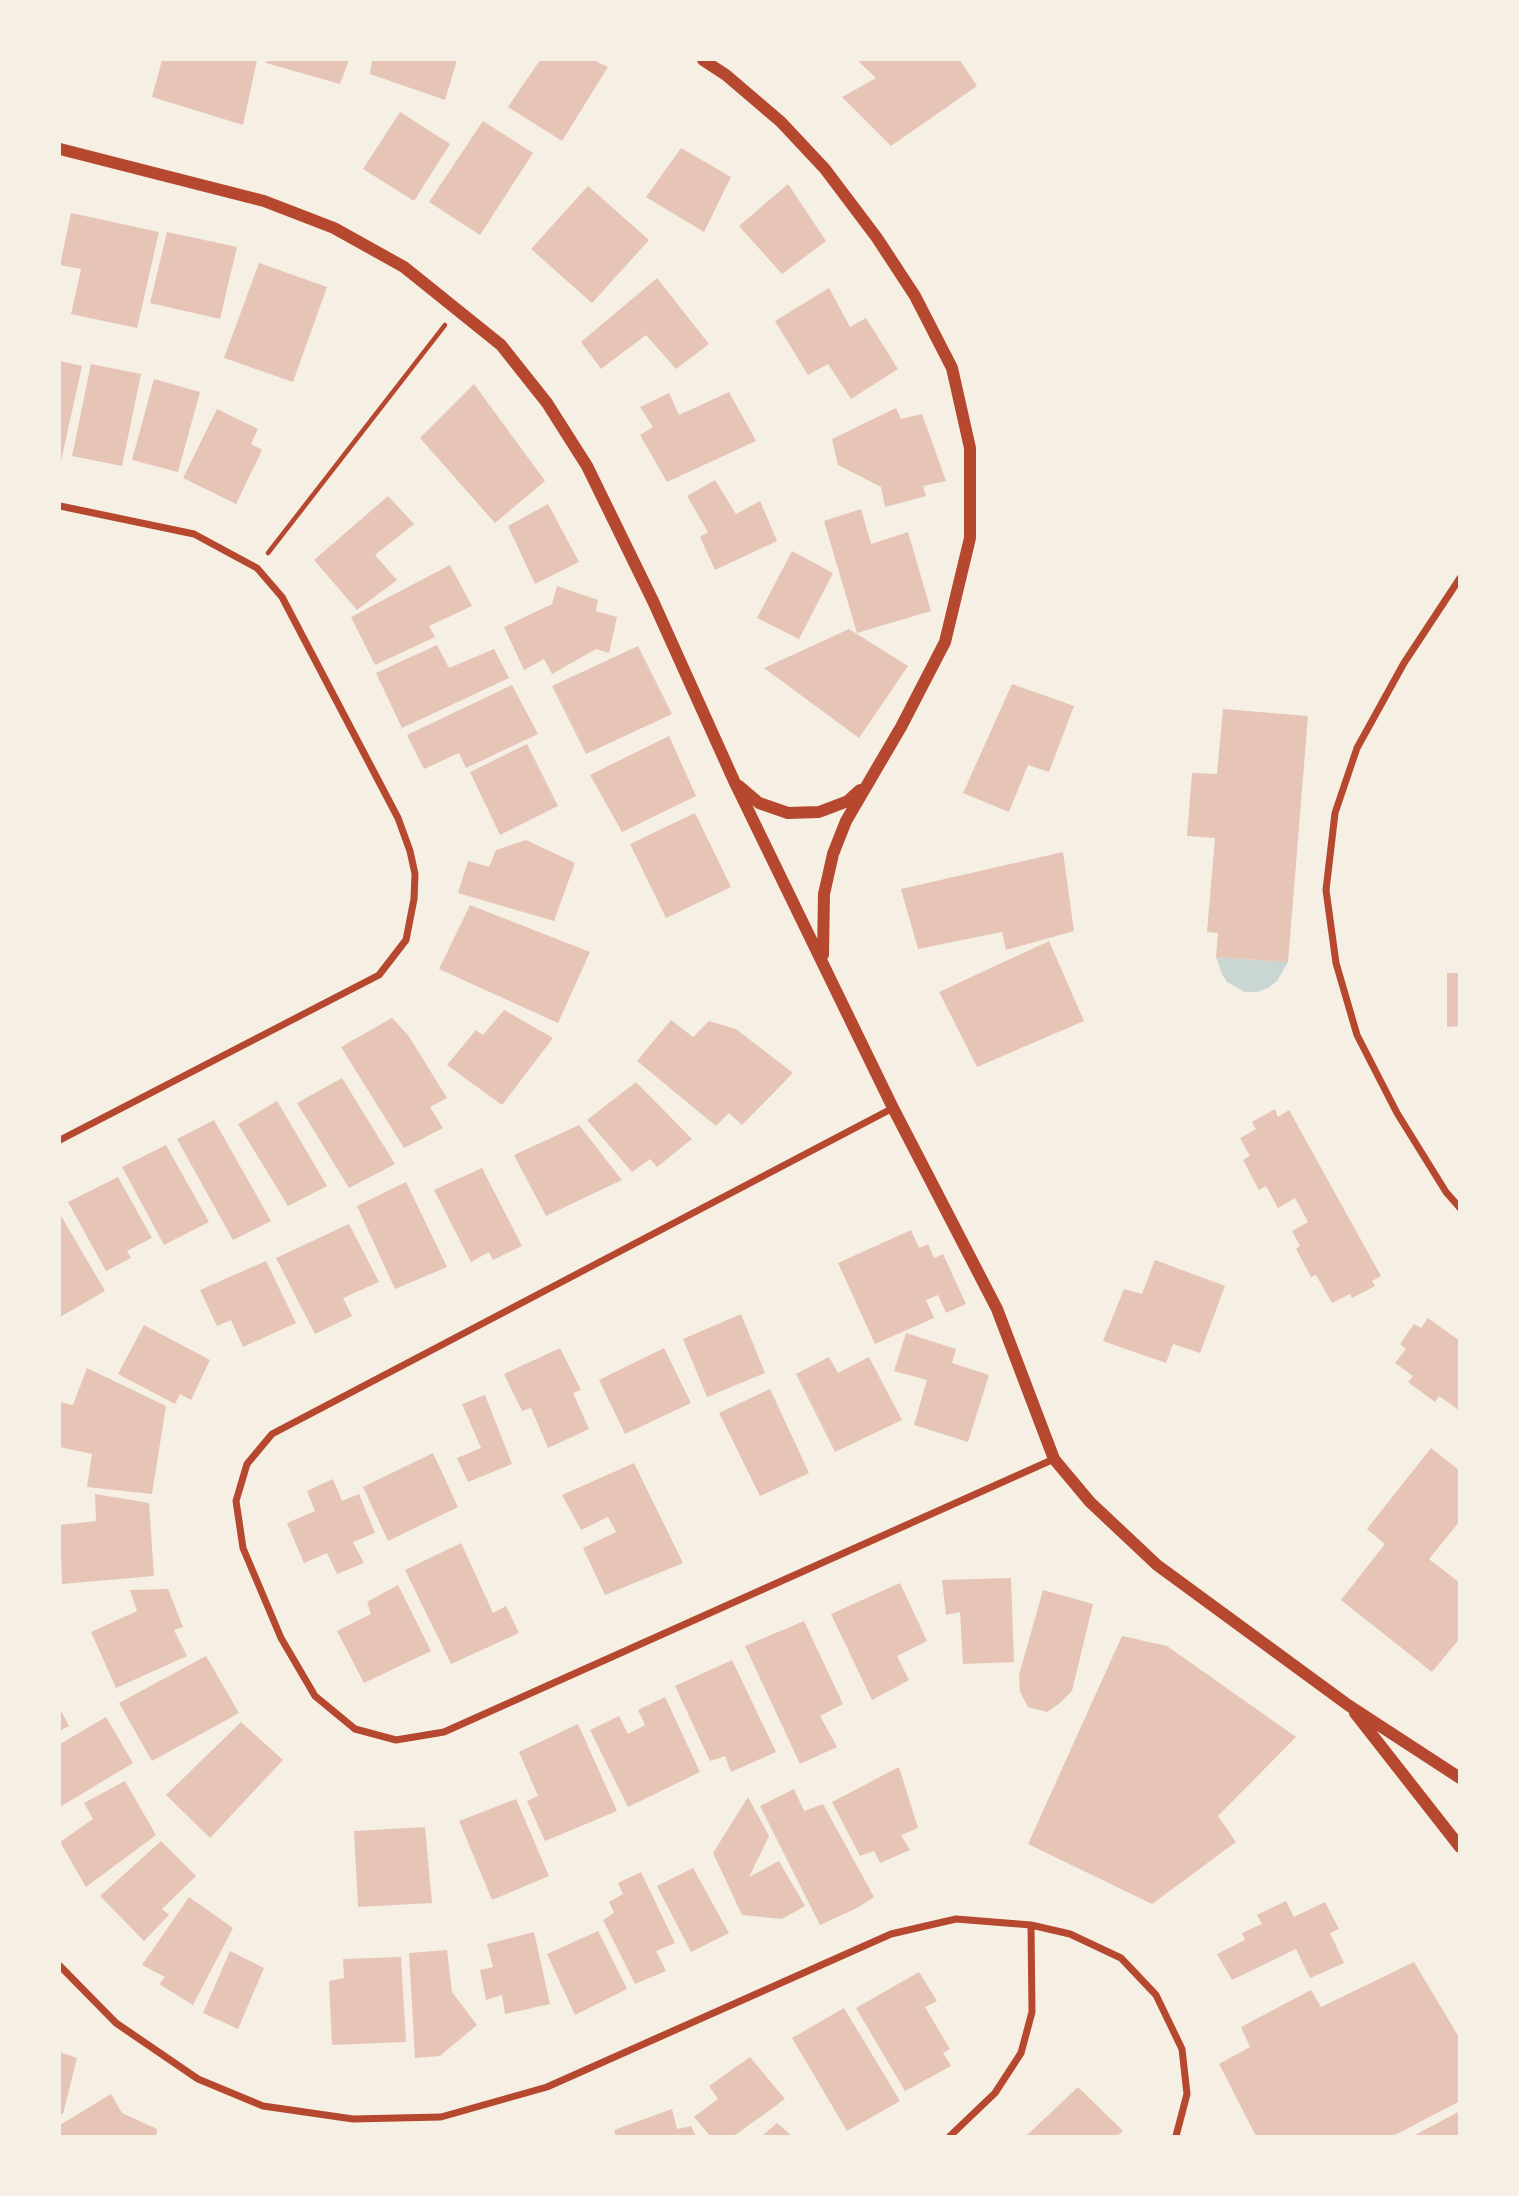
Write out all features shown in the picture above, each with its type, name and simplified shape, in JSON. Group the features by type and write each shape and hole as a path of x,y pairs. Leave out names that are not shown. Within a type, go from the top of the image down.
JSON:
{"street":[{"path":"703,60 726,75 781,122 825,169 877,238 915,296 952,368 970,448 970,538 945,642 846,821 833,854 824,894 822,959"},
{"path":"60,149 264,201 334,228 404,267 501,345 547,403 587,466 653,601 735,783 893,1108 997,1309 1054,1460 1090,1502 1157,1565 1348,1705 1460,1778"},
{"path":"60,506 194,534 257,568 282,597 398,818 415,874 414,899 406,940 379,975 60,1140"},
{"path":"1460,578 1404,663 1357,748 1335,813 1326,890 1335,964 1357,1035 1397,1113 1446,1192 1460,1208"},
{"path":"735,783 759,803 788,813 819,812 848,801 871,780"},
{"path":"893,1108 272,1434 247,1464 236,1501 243,1548 281,1638 316,1696 355,1729 396,1740 444,1732 1054,1460"},
{"path":"1348,1705 1460,1847"},
{"path":"60,1966 116,2023 198,2079 263,2106 353,2119 441,2117 547,2087 891,1934 956,1919 1031,1925 1070,1934 1121,1958 1156,1996 1182,2049 1187,2094 1175,2137"},
{"path":"950,2137 995,2093 1021,2053 1032,2011 1031,1925"}],"path":[{"path":"257,568 457,309"}],"shaded area":[{"path":"1216,957 1288,962 1277,981 1268,988 1245,992 1227,982"}],"building":[{"path":"162,60 257,60 243,125 152,97"},
{"path":"267,60 349,60 340,84 266,63"},
{"path":"372,60 457,60 445,100 370,74"},
{"path":"540,60 593,60 608,67 562,141 508,107"},
{"path":"857,60 960,60 977,86 891,146 842,97 876,78"},
{"path":"400,112 450,144 414,201 363,169"},
{"path":"483,121 533,153 480,235 429,202"},
{"path":"681,148 731,177 704,232 646,197"},
{"path":"788,184 826,241 782,274 739,226"},
{"path":"588,186 649,240 592,303 531,249"},
{"path":"71,213 159,232 137,328 71,314 81,269 60,265"},
{"path":"167,232 237,247 220,319 150,303"},
{"path":"259,263 327,287 293,382 224,358"},
{"path":"657,278 709,344 676,369 646,335 601,369 581,342"},
{"path":"829,288 850,327 866,318 898,369 851,399 828,364 808,375 775,321"},
{"path":"60,361 82,366 61,461 60,461"},
{"path":"91,364 141,374 122,466 72,456"},
{"path":"154,379 200,392 178,472 132,460"},
{"path":"474,384 545,481 495,523 420,438"},
{"path":"729,392 756,441 667,482 640,435 653,427 640,407 669,393 679,415"},
{"path":"896,408 901,419 922,414 946,481 923,486 926,496 885,507 881,487 838,465 832,439"},
{"path":"217,409 258,429 251,444 262,450 236,504 183,478"},
{"path":"715,480 736,514 760,501 777,541 715,570 700,537 708,532 687,496"},
{"path":"388,496 414,524 375,555 397,580 357,610 314,560"},
{"path":"548,504 579,562 535,584 508,526"},
{"path":"861,509 871,544 908,532 931,611 857,633 824,521"},
{"path":"792,551 833,573 799,639 757,618"},
{"path":"450,565 472,606 429,626 435,637 375,665 351,617"},
{"path":"557,586 598,600 596,611 617,617 609,653 596,649 552,674 544,659 524,670 504,627 552,604"},
{"path":"849,629 908,666 859,738 764,668"},
{"path":"437,645 449,668 494,649 509,678 402,728 376,673"},
{"path":"638,646 672,714 586,754 552,686"},
{"path":"1012,684 1074,706 1049,772 1028,765 1009,812 963,793"},
{"path":"512,685 538,734 466,768 459,753 424,769 407,735"},
{"path":"1223,709 1308,716 1288,962 1216,957 1218,933 1207,932 1215,838 1187,836 1192,773 1217,774"},
{"path":"669,736 696,796 622,832 590,775"},
{"path":"527,744 558,806 500,835 470,772"},
{"path":"695,813 731,887 666,918 630,844"},
{"path":"526,840 575,863 554,921 458,893 468,861 489,867 496,850"},
{"path":"1063,852 1074,931 1006,950 1002,932 918,949 901,889"},
{"path":"470,905 590,952 558,1023 439,969"},
{"path":"1049,941 1084,1021 977,1067 939,992"},
{"path":"1447,973 1460,973 1460,1026 1447,1027"},
{"path":"504,1010 553,1038 502,1105 447,1065 476,1030 483,1035"},
{"path":"392,1018 408,1035 447,1098 430,1107 443,1128 404,1148 341,1047"},
{"path":"671,1020 693,1037 709,1021 736,1029 793,1073 742,1125 729,1113 716,1126 637,1061"},
{"path":"342,1078 395,1164 349,1188 297,1103"},
{"path":"636,1082 692,1139 657,1167 650,1159 632,1172 587,1120"},
{"path":"277,1101 327,1186 288,1206 238,1124"},
{"path":"1275,1109 1278,1117 1289,1110 1381,1276 1372,1281 1375,1286 1352,1298 1350,1294 1332,1303 1316,1275 1311,1277 1296,1249 1300,1246 1292,1231 1308,1222 1295,1198 1278,1208 1266,1186 1259,1190 1243,1160 1250,1156 1240,1138 1256,1129 1252,1122"},
{"path":"214,1120 271,1221 233,1240 177,1139"},
{"path":"579,1125 622,1180 546,1216 514,1155"},
{"path":"166,1145 209,1222 164,1245 122,1167"},
{"path":"482,1168 522,1246 493,1260 489,1252 471,1262 434,1190"},
{"path":"118,1177 152,1238 127,1251 131,1258 106,1271 68,1202"},
{"path":"406,1182 447,1267 395,1289 357,1206"},
{"path":"60,1214 105,1291 60,1317"},
{"path":"349,1224 379,1282 343,1298 352,1316 315,1334 276,1258"},
{"path":"911,1230 919,1248 928,1244 934,1258 943,1254 966,1304 946,1313 938,1295 926,1300 934,1318 875,1344 838,1263"},
{"path":"1155,1260 1225,1286 1200,1353 1173,1344 1166,1363 1103,1341 1124,1289 1142,1294"},
{"path":"266,1261 296,1323 243,1347 231,1320 217,1326 200,1290"},
{"path":"741,1314 765,1373 707,1397 683,1339"},
{"path":"1428,1318 1460,1341 1460,1411 1439,1396 1435,1402 1408,1382 1413,1376 1395,1363 1406,1349 1400,1344 1414,1324 1421,1328"},
{"path":"144,1325 210,1360 191,1400 180,1394 175,1404 118,1374"},
{"path":"906,1333 956,1349 952,1363 989,1375 968,1442 914,1425 927,1380 894,1371"},
{"path":"560,1348 581,1390 573,1393 589,1429 548,1448 531,1408 522,1411 504,1374"},
{"path":"664,1348 691,1403 625,1434 599,1380"},
{"path":"829,1357 838,1373 869,1357 902,1420 835,1452 796,1374"},
{"path":"87,1368 166,1406 152,1494 87,1487 92,1454 60,1447 60,1402 73,1405"},
{"path":"770,1389 809,1473 760,1496 719,1413"},
{"path":"485,1395 512,1464 468,1482 457,1458 481,1448 462,1404"},
{"path":"1431,1448 1460,1471 1460,1521 1429,1559 1460,1583 1460,1638 1432,1672 1341,1600 1385,1544 1367,1529"},
{"path":"433,1453 458,1507 388,1541 363,1487"},
{"path":"634,1463 683,1563 605,1595 583,1548 616,1532 608,1517 581,1530 562,1495"},
{"path":"333,1479 342,1501 359,1494 375,1533 353,1542 364,1563 337,1574 327,1553 304,1563 287,1523 315,1511 307,1491"},
{"path":"95,1494 149,1503 154,1576 62,1584 60,1525 96,1521"},
{"path":"461,1543 493,1613 506,1606 519,1633 451,1664 405,1570"},
{"path":"1011,1578 1014,1662 963,1664 960,1612 946,1615 942,1580"},
{"path":"900,1583 927,1641 897,1656 909,1680 872,1700 831,1614"},
{"path":"398,1585 431,1651 364,1683 337,1631 371,1614 367,1602"},
{"path":"168,1589 183,1627 174,1630 187,1656 116,1688 91,1632 137,1611 130,1590"},
{"path":"1043,1590 1093,1604 1072,1691 1047,1712 1028,1707 1020,1692 1019,1675"},
{"path":"804,1621 843,1704 820,1716 837,1747 800,1764 745,1646"},
{"path":"1122,1636 1167,1646 1296,1737 1218,1816 1236,1842 1152,1904 1028,1844"},
{"path":"206,1656 239,1713 152,1761 119,1703"},
{"path":"732,1660 776,1752 731,1772 725,1756 710,1761 675,1686"},
{"path":"665,1697 700,1772 628,1807 590,1730 619,1716 628,1734 645,1725 638,1710"},
{"path":"60,1709 69,1726 60,1731"},
{"path":"106,1717 133,1763 60,1807 60,1744"},
{"path":"241,1722 283,1760 210,1838 166,1795"},
{"path":"578,1724 617,1811 545,1841 527,1801 538,1796 519,1752"},
{"path":"899,1767 918,1828 901,1835 910,1850 880,1863 874,1851 860,1856 832,1802"},
{"path":"125,1781 156,1835 86,1887 60,1842 93,1819 84,1803"},
{"path":"794,1789 804,1811 823,1804 874,1897 820,1925 760,1806"},
{"path":"748,1797 769,1836 749,1877 779,1861 805,1906 782,1919 742,1915 713,1853"},
{"path":"516,1799 549,1876 492,1900 459,1821"},
{"path":"425,1827 432,1903 358,1907 354,1831"},
{"path":"161,1841 196,1876 162,1909 169,1915 144,1941 100,1896"},
{"path":"693,1868 729,1933 691,1952 657,1886"},
{"path":"641,1872 675,1943 656,1951 666,1971 635,1984 603,1920 614,1913 609,1902 623,1894 618,1883"},
{"path":"189,1897 233,1928 193,2005 159,1984 165,1977 142,1965"},
{"path":"1286,1901 1294,1917 1325,1902 1339,1929 1330,1933 1344,1963 1310,1978 1296,1949 1232,1980 1217,1954 1245,1940 1242,1933 1262,1924 1257,1915"},
{"path":"598,1931 627,1989 575,2015 547,1954"},
{"path":"534,1932 550,2004 505,2014 502,1995 486,2000 480,1970 493,1967 487,1944"},
{"path":"447,1950 452,1992 477,2025 440,2056 415,2058 409,1953"},
{"path":"230,1951 264,1968 238,2029 203,2013"},
{"path":"401,1957 406,2042 332,2045 329,1981 344,1978 343,1959"},
{"path":"1414,1962 1460,2039 1460,2101 1393,2136 1256,2136 1219,2064 1250,2047 1241,2027 1311,1990 1321,2007"},
{"path":"919,1972 937,2001 925,2007 950,2049 943,2053 951,2066 905,2091 856,2008"},
{"path":"844,2008 900,2101 847,2131 792,2038"},
{"path":"60,2052 77,2058 63,2114 60,2114"},
{"path":"750,2057 785,2099 734,2136 710,2136 694,2117 718,2099 709,2086"},
{"path":"1078,2087 1123,2131 1117,2136 1026,2136"},
{"path":"111,2094 122,2113 157,2129 156,2136 60,2136 60,2125"},
{"path":"672,2109 677,2129 691,2126 696,2136 616,2136 614,2130"},
{"path":"1460,2111 1460,2136 1413,2136"},
{"path":"777,2123 792,2136 762,2136"}]}
